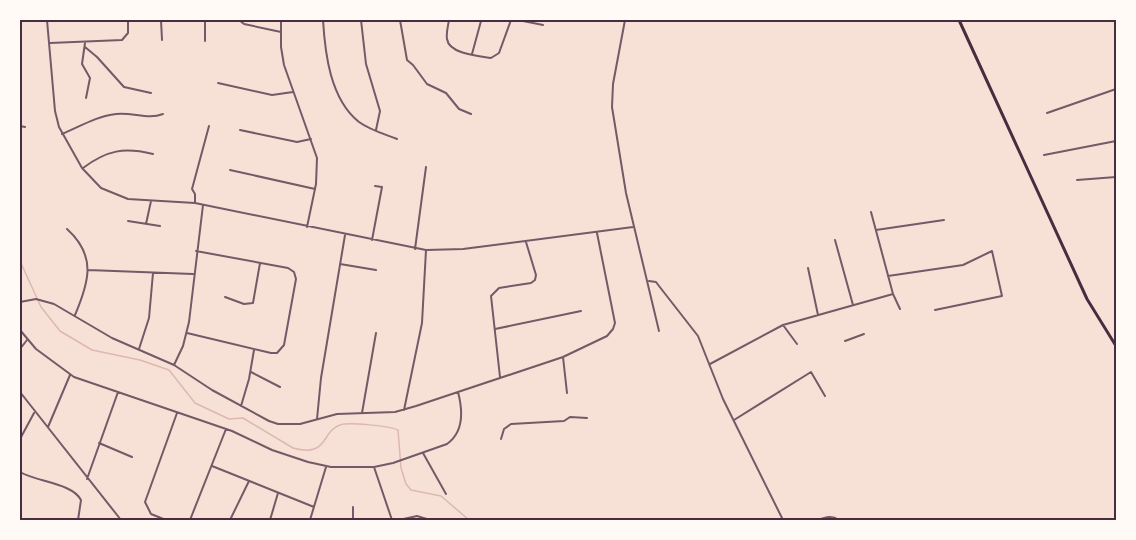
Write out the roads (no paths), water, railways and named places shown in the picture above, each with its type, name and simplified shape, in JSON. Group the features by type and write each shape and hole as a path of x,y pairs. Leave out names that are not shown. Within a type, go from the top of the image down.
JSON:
{"main road":[{"path":"959,20 1087,299 1116,346"}],"street":[{"path":"47,20 56,116 62,134 82,168 98,186 110,193 128,199 195,203 426,250 463,249 633,227"},
{"path":"50,43 122,40 128,33 128,20"},
{"path":"161,20 162,40"},
{"path":"205,20 205,41"},
{"path":"239,20 244,24 281,32"},
{"path":"281,20 282,60 317,161 315,189 307,226"},
{"path":"323,20 328,62 338,93 354,118 397,139"},
{"path":"361,20 366,64 380,111 376,130"},
{"path":"400,20 406,60 413,65 427,84 447,93 459,109 471,114"},
{"path":"449,20 448,44 456,50 491,58 501,50 511,20"},
{"path":"518,20 543,25"},
{"path":"625,20 614,76 612,102 626,193 659,331"},
{"path":"472,54 481,21"},
{"path":"85,43 82,64 90,76 86,98"},
{"path":"85,47 124,87 151,93"},
{"path":"218,84 272,95 293,92"},
{"path":"1047,113 1116,89"},
{"path":"62,134 110,114 132,114 153,118 163,114"},
{"path":"20,126 25,127"},
{"path":"195,203 195,194 192,189 209,126"},
{"path":"240,130 297,142 311,139"},
{"path":"1044,154 1116,141"},
{"path":"82,168 102,156 124,149 153,154"},
{"path":"415,249 426,167"},
{"path":"231,170 315,189"},
{"path":"1077,180 1116,177"},
{"path":"372,240 382,187 375,186"},
{"path":"146,224 152,201"},
{"path":"174,365 187,333 203,205"},
{"path":"871,212 893,294 900,309"},
{"path":"876,230 944,220"},
{"path":"128,221 160,226"},
{"path":"67,229 77,238 83,248 88,270 86,288 75,315"},
{"path":"20,302 33,299 54,304 112,338 174,365 241,406 278,424 300,424 337,414 404,410 563,357 604,338 615,327 597,233"},
{"path":"317,420 321,378 345,235"},
{"path":"835,240 853,305"},
{"path":"500,377 491,299 494,291 501,287 531,283 536,278 526,242"},
{"path":"404,410 422,323 426,250"},
{"path":"187,333 273,354 280,351 284,344 295,281 294,272 288,268 196,251"},
{"path":"888,276 963,265 992,251 1002,296 935,310"},
{"path":"225,297 244,304 253,303 260,263"},
{"path":"340,264 376,270"},
{"path":"808,268 818,315"},
{"path":"88,270 194,274"},
{"path":"139,349 149,318 153,272"},
{"path":"648,281 658,284 693,327 723,399 783,520"},
{"path":"710,364 783,325 893,294"},
{"path":"494,329 580,311"},
{"path":"783,325 797,344"},
{"path":"20,330 41,354 70,375 226,429 272,450 326,466 374,466 447,444 455,437 461,420 458,392"},
{"path":"362,413 376,333"},
{"path":"845,341 864,334"},
{"path":"20,349 27,340"},
{"path":"241,406 251,372 254,350"},
{"path":"563,357 567,393"},
{"path":"251,372 280,387"},
{"path":"734,420 811,372 825,396"},
{"path":"48,427 70,375"},
{"path":"20,392 121,520"},
{"path":"87,479 118,392"},
{"path":"20,439 35,412"},
{"path":"166,520 154,516 147,509 145,502 177,413"},
{"path":"501,439 504,429 511,424 562,421 570,417 587,418"},
{"path":"190,520 226,429"},
{"path":"99,443 132,457"},
{"path":"423,453 446,494"},
{"path":"212,466 314,507"},
{"path":"310,520 326,466"},
{"path":"374,466 392,520"},
{"path":"20,472 35,480 76,492 81,500 78,520"},
{"path":"230,520 249,481"},
{"path":"270,520 279,494"},
{"path":"353,507 353,520"},
{"path":"399,520 417,516 430,520"},
{"path":"818,520 825,517 834,517 839,520"}],"waterway":[{"path":"20,261 41,307 60,331 92,350 140,360 169,370 195,403 229,419 243,418 293,448 305,450 319,447 334,428 344,424 398,430 401,468 406,484 411,490 441,496 469,520"}]}
